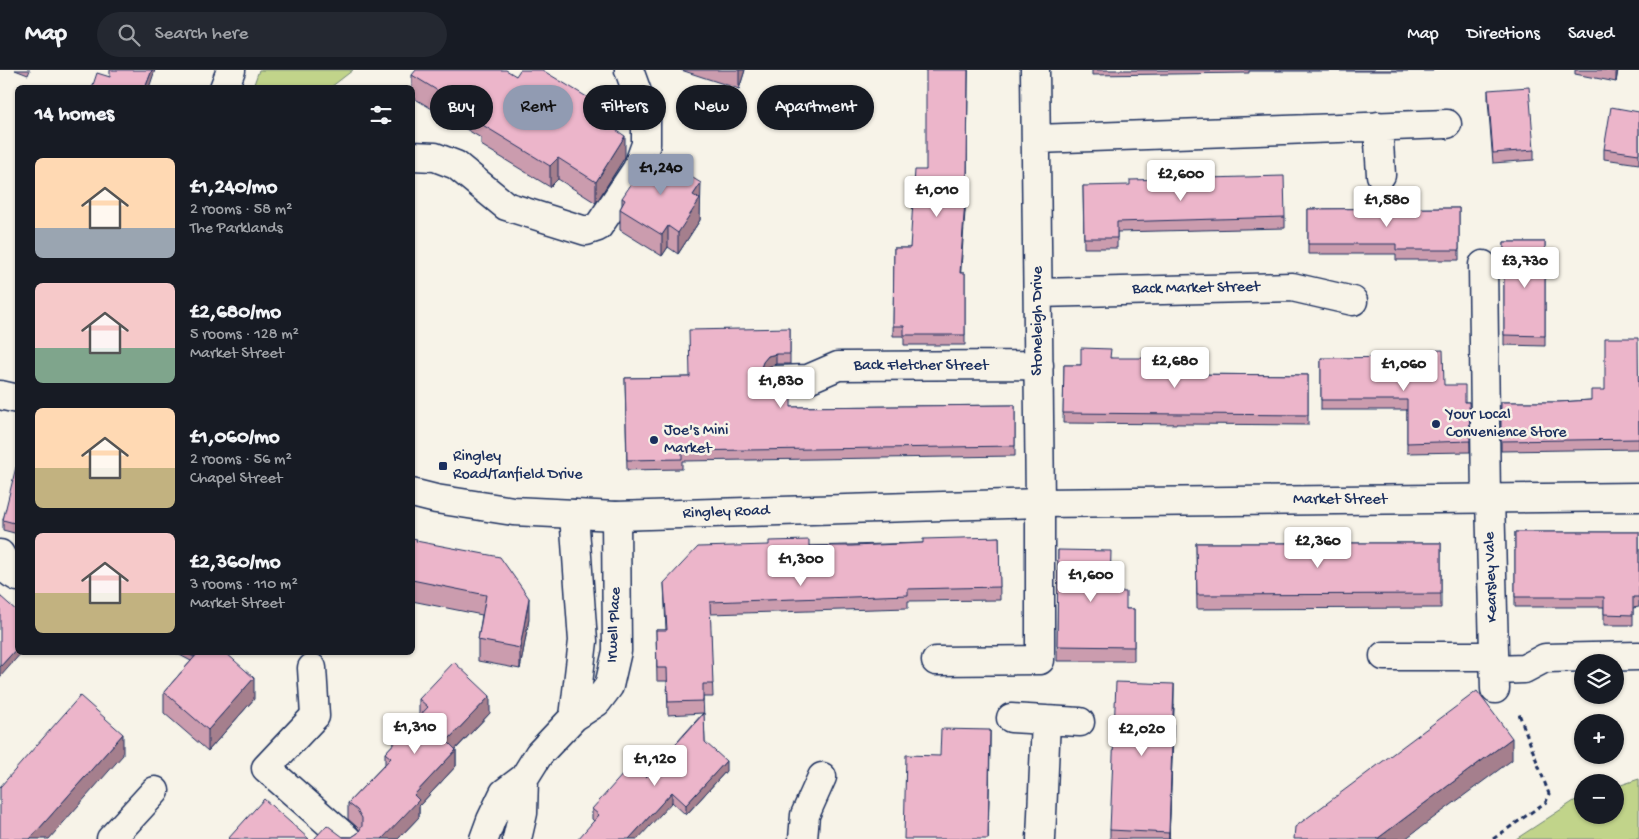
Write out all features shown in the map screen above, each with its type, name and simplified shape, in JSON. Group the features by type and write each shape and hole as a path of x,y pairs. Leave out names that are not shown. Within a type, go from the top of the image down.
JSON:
{"street":[{"path":"225,85 231,70"},
{"path":"415,156 435,157 456,165 506,206 586,231 598,227 637,169 646,144 646,117 629,70"},
{"name":"Stoneleigh Drive","path":"936,661 1040,660 1035,70"},
{"path":"1037,139 1447,124"},
{"path":"1378,126 1381,174"},
{"name":"Kearsley Vale","path":"1483,264 1488,498 1495,671"},
{"name":"Back Market Street","path":"1038,293 1292,287 1353,301"},
{"name":"Back Fletcher Street","path":"776,380 808,379 838,366 1039,365"},
{"path":"0,395 15,398"},
{"name":"Ringley Road","path":"415,494 436,499 513,511 616,516 1040,502"},
{"name":"Market Street","path":"1040,502 1639,498"},
{"name":"Irwell Place","path":"574,514 583,641 574,717"},
{"name":"Irwell Place","path":"484,839 504,792 524,778 539,754 574,717 597,702 609,686 617,652 616,516"},
{"path":"0,554 10,573 15,576"},
{"path":"1384,656 1495,671 1524,669 1546,658 1639,656"},
{"path":"312,668 315,716 266,768 347,839"},
{"path":"1011,718 1080,722"},
{"path":"1042,839 1046,720"},
{"path":"803,839 805,815 822,777"},
{"path":"517,839 523,814 524,778"},
{"path":"111,839 155,791"}],"path":[{"path":"1493,839 1546,802 1549,794 1511,694 1495,671"}],"green space":[{"path":"259,70 353,70 334,85 254,85"},
{"path":"1639,779 1639,839 1516,839 1574,801 1574,824 1624,824 1624,784"}],"building":[{"path":"110,70 152,70 146,85 93,85 97,73 110,77"},
{"path":"416,70 506,70 516,76 520,70 542,70 567,85 503,85 503,130 573,130 573,89 583,95 583,130 616,130 625,136 596,182 558,158 550,166 491,130 493,130 493,85 430,86 412,75"},
{"path":"926,70 968,70 967,172 960,273 965,273 965,335 904,335 904,326 893,326 894,248 910,248 915,170 926,170"},
{"path":"1529,87 1534,150 1493,153 1488,90"},
{"path":"1611,107 1639,112 1639,154 1604,149"},
{"path":"652,153 701,183 693,195 700,199 678,233 668,226 662,235 620,209 625,200 622,198"},
{"path":"1284,176 1285,217 1117,222 1117,238 1084,238 1083,186 1130,185 1130,180"},
{"path":"1459,208 1459,250 1396,250 1396,244 1308,244 1308,209"},
{"path":"1504,242 1545,242 1545,336 1504,335"},
{"path":"790,328 790,354 768,356 760,370 763,378 769,384 791,385 791,407 1015,405 1015,446 682,451 682,459 627,460 625,378 690,377 689,330"},
{"path":"1605,338 1638,338 1639,439 1501,441 1501,402 1591,400 1591,390 1605,390"},
{"path":"1081,348 1111,349 1110,358 1172,358 1172,374 1308,375 1308,415 1063,413 1064,365 1081,365"},
{"path":"1443,350 1444,385 1465,385 1465,402 1469,402 1470,441 1407,443 1407,400 1321,400 1321,358 1415,357 1415,351"},
{"path":"15,471 15,523 3,520"},
{"path":"1515,532 1639,532 1639,597 1633,597 1633,615 1604,614 1604,597 1515,597"},
{"path":"999,537 1000,587 908,589 908,595 710,602 713,684 703,684 703,701 668,702 667,668 657,668 656,630 667,630 664,583 698,547 769,545 769,541 809,540 809,546 852,546 923,543 923,539"},
{"path":"415,539 417,539 416,541 500,557 529,598 520,648 478,640 486,595 415,581"},
{"path":"1196,543 1441,543 1441,594 1197,595"},
{"path":"1058,550 1111,551 1110,591 1126,592 1126,609 1134,609 1134,647 1057,646"},
{"path":"0,596 15,609 15,650 0,667"},
{"path":"196,655 228,655 254,678 208,730 164,692"},
{"path":"454,662 490,696 447,741 456,750 414,795 419,800 382,839 314,839 327,825 343,837 352,837 358,833 362,826 362,818 357,810 348,803 391,758 385,753 428,707 419,699"},
{"path":"1116,682 1174,684 1169,833 1110,830"},
{"path":"1477,691 1512,738 1377,839 1294,839 1295,827"},
{"path":"80,696 123,734 30,839 0,839 0,787"},
{"path":"704,713 705,742 726,761 686,805 672,792 629,839 578,839 599,815 592,809 632,764 646,777"},
{"path":"941,729 990,730 988,839 904,839 906,755 940,756"},
{"path":"264,799 309,839 228,839"}],"place":[{"name":"Your Local Convenience Store","path":"1436,424"},
{"name":"Joe's Mini Market","path":"654,440"},
{"name":"Ringley Road/Tanfield Drive","path":"443,466"}]}
